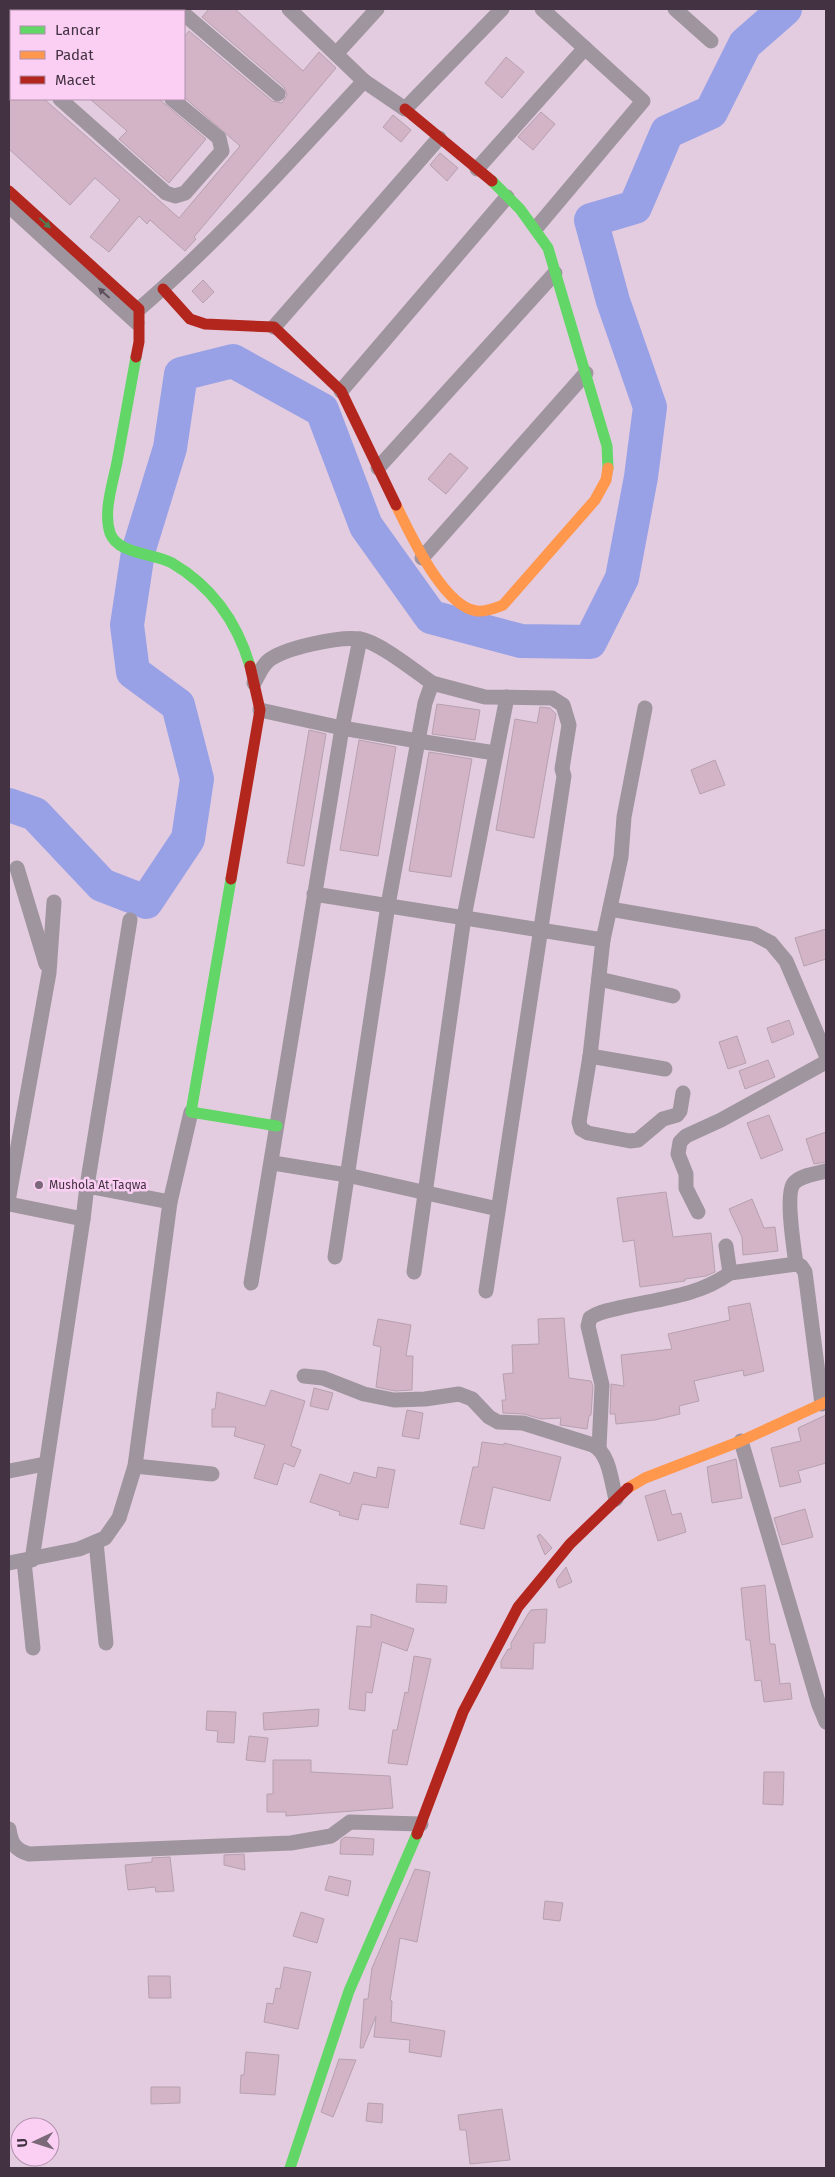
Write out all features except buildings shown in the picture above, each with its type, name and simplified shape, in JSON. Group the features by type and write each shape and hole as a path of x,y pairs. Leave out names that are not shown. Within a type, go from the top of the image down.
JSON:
{"street":[{"path":"163,290 190,319 205,324 274,327 341,391 422,558 457,603 476,611 491,610 504,605 595,500 606,480 609,460 607,446 548,248 537,227 477,169 405,109 364,81 289,9"},
{"path":"336,54 377,9"},
{"path":"405,109 502,9"},
{"path":"537,227 643,101 542,9"},
{"path":"675,9 712,41"},
{"path":"185,15 278,94"},
{"path":"477,169 585,48"},
{"path":"22,1561 79,1549 105,1538 119,1518 135,1466 170,1202 191,1112 260,710 254,683 240,639 227,613 211,592 168,561 123,548 115,542 108,532 107,519 136,360 137,317 244,210 364,81"},
{"path":"64,100 166,193 175,196 185,193 222,151 223,144 219,138 173,100"},
{"path":"274,327 439,138"},
{"path":"9,190 137,317"},
{"path":"341,391 507,197"},
{"path":"9,206 137,317"},
{"path":"378,468 555,273"},
{"path":"422,558 586,373"},
{"path":"254,683 266,662 276,655 333,641 360,639 374,644 432,683 485,697 552,698 563,706 569,725 562,769 564,776 486,1291"},
{"path":"252,1283 273,1163 276,1126 314,894 342,728 360,639"},
{"path":"335,1257 388,905 425,704 432,683"},
{"path":"414,1272 427,1192 464,917 507,697"},
{"path":"644,708 624,817 622,857 603,940 590,1056 579,1122 581,1128 588,1133 630,1141 638,1140 662,1119 677,1115 680,1111 683,1093"},
{"path":"260,710 342,728 495,753"},
{"path":"17,868 49,973"},
{"path":"314,894 603,940"},
{"path":"9,1196 49,973 54,902"},
{"path":"610,908 754,934 771,942 786,961 826,1055"},
{"path":"33,1648 22,1561 45,1464 130,920"},
{"path":"599,979 673,996"},
{"path":"590,1056 665,1069"},
{"path":"698,1212 686,1188 686,1174 678,1154 680,1142 686,1136 721,1120 826,1062"},
{"path":"191,1112 276,1126"},
{"path":"273,1163 347,1175 498,1209"},
{"path":"796,1264 790,1202 792,1186 804,1176 826,1171"},
{"path":"87,1186 170,1202"},
{"path":"9,1204 83,1220"},
{"path":"726,1246 730,1273"},
{"path":"290,2168 349,1991 421,1824 463,1712 490,1657 518,1607 570,1544 616,1499 626,1489 646,1478 741,1441 824,1403 805,1272 801,1266 796,1264 730,1273 714,1283 684,1295 610,1310 590,1318 588,1326 602,1385 599,1448 606,1461 616,1499"},
{"path":"304,1376 323,1378 364,1394 394,1400 426,1399 459,1394 467,1396 498,1422 523,1423 599,1448"},
{"path":"741,1441 819,1705 826,1722"},
{"path":"9,1471 45,1464"},
{"path":"135,1466 212,1474"},
{"path":"96,1542 106,1643"},
{"path":"9,1829 13,1844 19,1851 29,1854 291,1843 331,1836 350,1822 421,1824"}],"waterway":[{"path":"9,805 35,814 102,885 146,902 188,839 197,779 178,705 133,672 127,625 138,552 170,448 181,374 233,361 322,410 366,526 431,617 521,641 590,642 622,578 641,477 650,407 613,301 591,220 635,207 667,132 711,112 745,44 785,9"}],"traffic: fast":[{"path":"492,181 520,209 548,248 607,446 608,468"},
{"path":"136,357 109,497 108,524 110,533 121,546 172,563 200,583 222,607 230,620 245,650 250,666"},
{"path":"231,879 191,1112 277,1126"},
{"path":"290,2168 349,1991 417,1834"}],"traffic: slow":[{"path":"396,505 429,567 452,597 464,606 477,611 487,610 503,605 595,500 606,480 608,468"},
{"path":"628,1488 645,1478 741,1441 826,1402"}],"traffic: jam":[{"path":"405,109 492,181"},
{"path":"9,191 139,309 139,342 136,357"},
{"path":"163,289 190,319 205,324 274,327 341,391 396,505"},
{"path":"231,879 260,710 250,666"},
{"path":"417,1834 463,1712 518,1607 570,1544 628,1488"}],"place":[{"name":"Mushola At Taqwa","path":"39,1185"}]}
